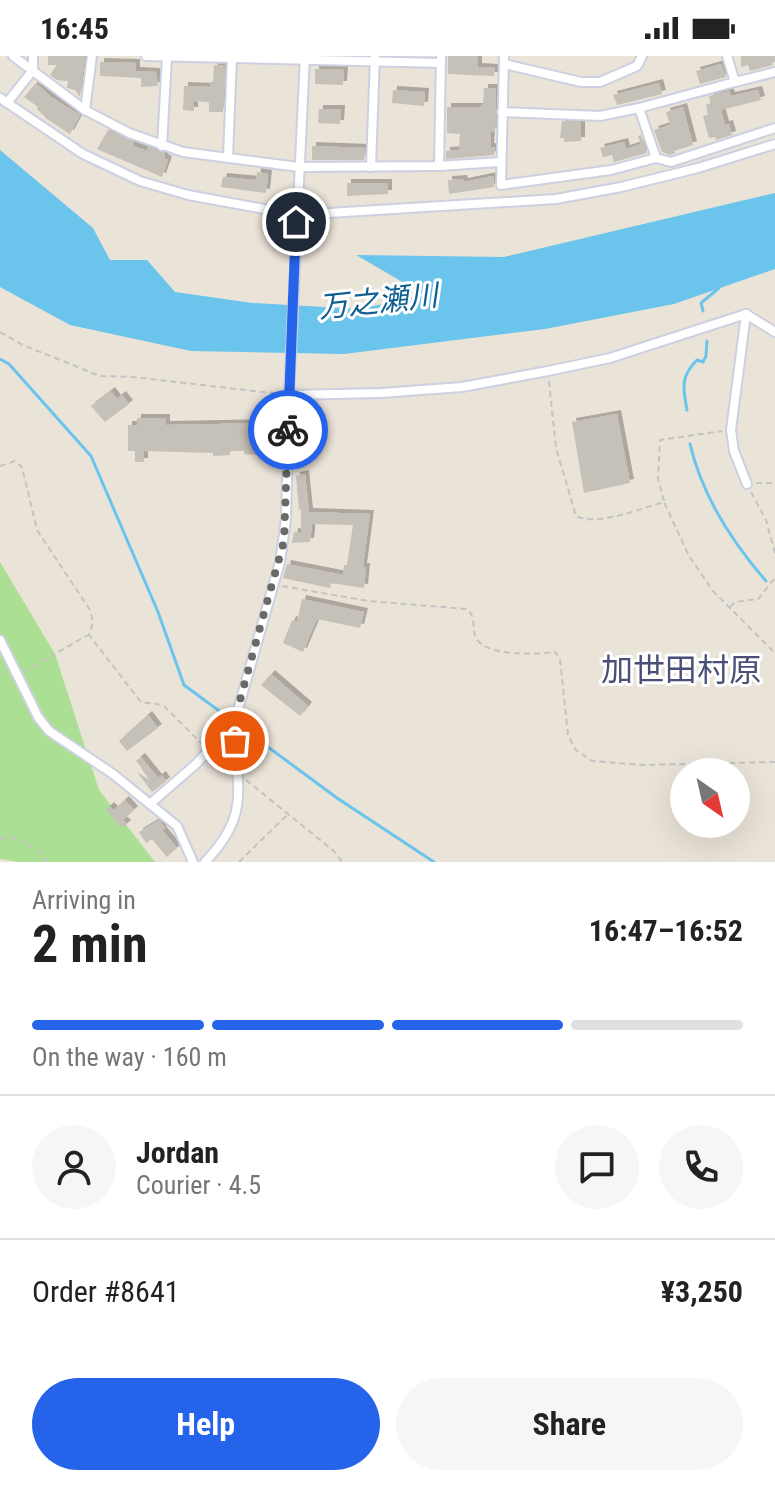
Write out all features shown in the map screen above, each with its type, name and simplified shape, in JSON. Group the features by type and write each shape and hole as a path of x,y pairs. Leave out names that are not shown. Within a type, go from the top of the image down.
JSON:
{"street":[{"path":"13,56 85,110 129,133 183,152 299,167 439,166 500,162"},
{"path":"33,56 33,70 4,100 83,154 140,181 188,195 296,218 556,199 698,168 775,144"},
{"path":"85,110 92,56"},
{"path":"146,56 441,59 439,166"},
{"path":"162,146 167,56"},
{"path":"642,56 637,66 600,82 581,82 504,60 501,185 611,170 656,158 671,162 775,128"},
{"path":"727,56 735,82"},
{"path":"228,158 232,57"},
{"path":"205,862 229,834 233,823 239,793 235,732 240,700 280,562 286,519 304,58"},
{"path":"371,167 375,58"},
{"path":"502,112 600,116 775,72"},
{"path":"639,108 656,158"},
{"path":"289,393 381,393 462,387 610,358 746,314 775,332"},
{"path":"746,314 731,430 734,451 747,484"},
{"path":"0,640 38,717 49,731 151,803 177,826 193,862"},
{"path":"151,803 196,764 221,737 235,732"}],"path":[{"path":"0,332 100,376 289,393"},
{"path":"548,371 556,448 576,516 598,519 664,502"},
{"path":"731,430 660,440 658,478 664,502 689,556 713,591 775,653"},
{"path":"0,466 15,461 22,467 37,530 90,610 93,622 89,635 19,674"},
{"path":"775,483 747,484 766,520 775,553"},
{"path":"729,607 735,602 758,599 775,578"},
{"path":"272,584 368,601 467,609 474,619 476,638 482,645 520,653 555,652 560,659 568,735 576,750 592,761 642,765 775,762"},
{"path":"89,635 141,702 163,705 208,749"},
{"path":"238,772 251,787 335,852 342,862"},
{"path":"239,862 287,815"},
{"path":"0,839 23,839 48,862"}],"green space":[{"path":"0,562 55,654 99,790 155,862 19,862 0,859"}],"water":[{"path":"0,150 93,228 110,260 147,260 175,292 252,303 359,309 425,295 356,255 504,257 775,193 775,269 674,304 545,329 344,354 191,351 70,325 0,287"}],"building":[{"path":"48,56 85,56 80,97 75,90 67,88 68,81 57,80 50,75 57,65 48,65"},
{"path":"448,56 478,56 478,67 495,68 494,76 448,74"},
{"path":"741,56 775,56 775,61 773,65 750,71 748,65 741,67"},
{"path":"100,62 136,63 136,71 156,72 158,86 141,87 141,78 100,76"},
{"path":"721,64 726,77 700,84 696,71"},
{"path":"214,65 225,66 223,112 209,112 209,103 194,101 194,111 183,110 184,86 210,87"},
{"path":"315,69 344,70 343,85 315,84"},
{"path":"36,83 51,97 80,115 70,134 47,119 38,107 24,97"},
{"path":"659,83 662,94 617,105 613,95"},
{"path":"484,88 496,88 495,132 491,132 490,147 495,148 494,155 446,159 446,151 459,150 460,134 447,133 447,107 480,107"},
{"path":"393,90 425,92 424,106 392,103"},
{"path":"758,90 761,100 721,110 732,135 716,140 715,137 709,138 703,116 708,115 706,105 711,103 709,96 729,91 731,96"},
{"path":"683,107 693,145 670,155 662,152 654,130 670,125 666,112"},
{"path":"319,109 341,109 340,124 318,123"},
{"path":"562,121 581,122 581,141 564,142 564,138 560,138"},
{"path":"108,130 134,142 133,146 165,153 164,158 168,160 162,177 97,149"},
{"path":"641,135 647,153 614,162 612,155 603,157 600,148 624,142 626,149 641,144 638,136"},
{"path":"312,146 365,148 364,160 312,160"},
{"path":"257,172 268,174 266,193 221,187 223,177 256,180"},
{"path":"493,176 494,187 449,194 448,180 463,179 464,182"},
{"path":"347,183 388,183 388,194 347,196"},
{"path":"111,391 117,399 122,395 129,404 105,422 91,406"},
{"path":"617,414 630,483 584,493 572,422"},
{"path":"137,418 166,418 166,425 274,423 274,450 261,451 256,455 230,451 230,455 213,456 213,453 144,451 144,462 135,462 135,451 128,451 128,425 137,425"},
{"path":"305,474 309,512 370,514 363,567 366,567 364,588 331,583 330,588 283,578 287,564 343,575 344,565 347,565 353,525 312,524 310,542 292,543 294,532 301,533 296,476"},
{"path":"302,599 364,612 360,628 317,619 303,652 283,643 292,620 297,622"},
{"path":"271,674 308,706 300,716 261,685"},
{"path":"148,715 158,728 127,751 119,741"},
{"path":"141,757 158,778 162,775 166,781 152,792 137,772 153,782 136,761"},
{"path":"125,800 134,810 123,820 127,824 122,828 106,810 110,806 114,810"},
{"path":"159,820 165,828 162,830 177,848 167,857 152,839 146,843 139,832"}],"waterway":[{"path":"703,311 701,303 719,288"},
{"path":"687,410 685,377 697,360 703,362 707,341"},
{"path":"0,359 9,364 91,456 158,612 184,685 337,798 434,862"},
{"path":"690,444 710,499 741,550 766,581"}],"way so far":[{"path":"235,741 240,700 284,541 288,430"}],"district":[{"name":"加世田村原","path":"681,670"}],"route":[{"path":"288,430 296,222"}],"water label":[{"name":"万之瀬川","path":"378,301"}]}
